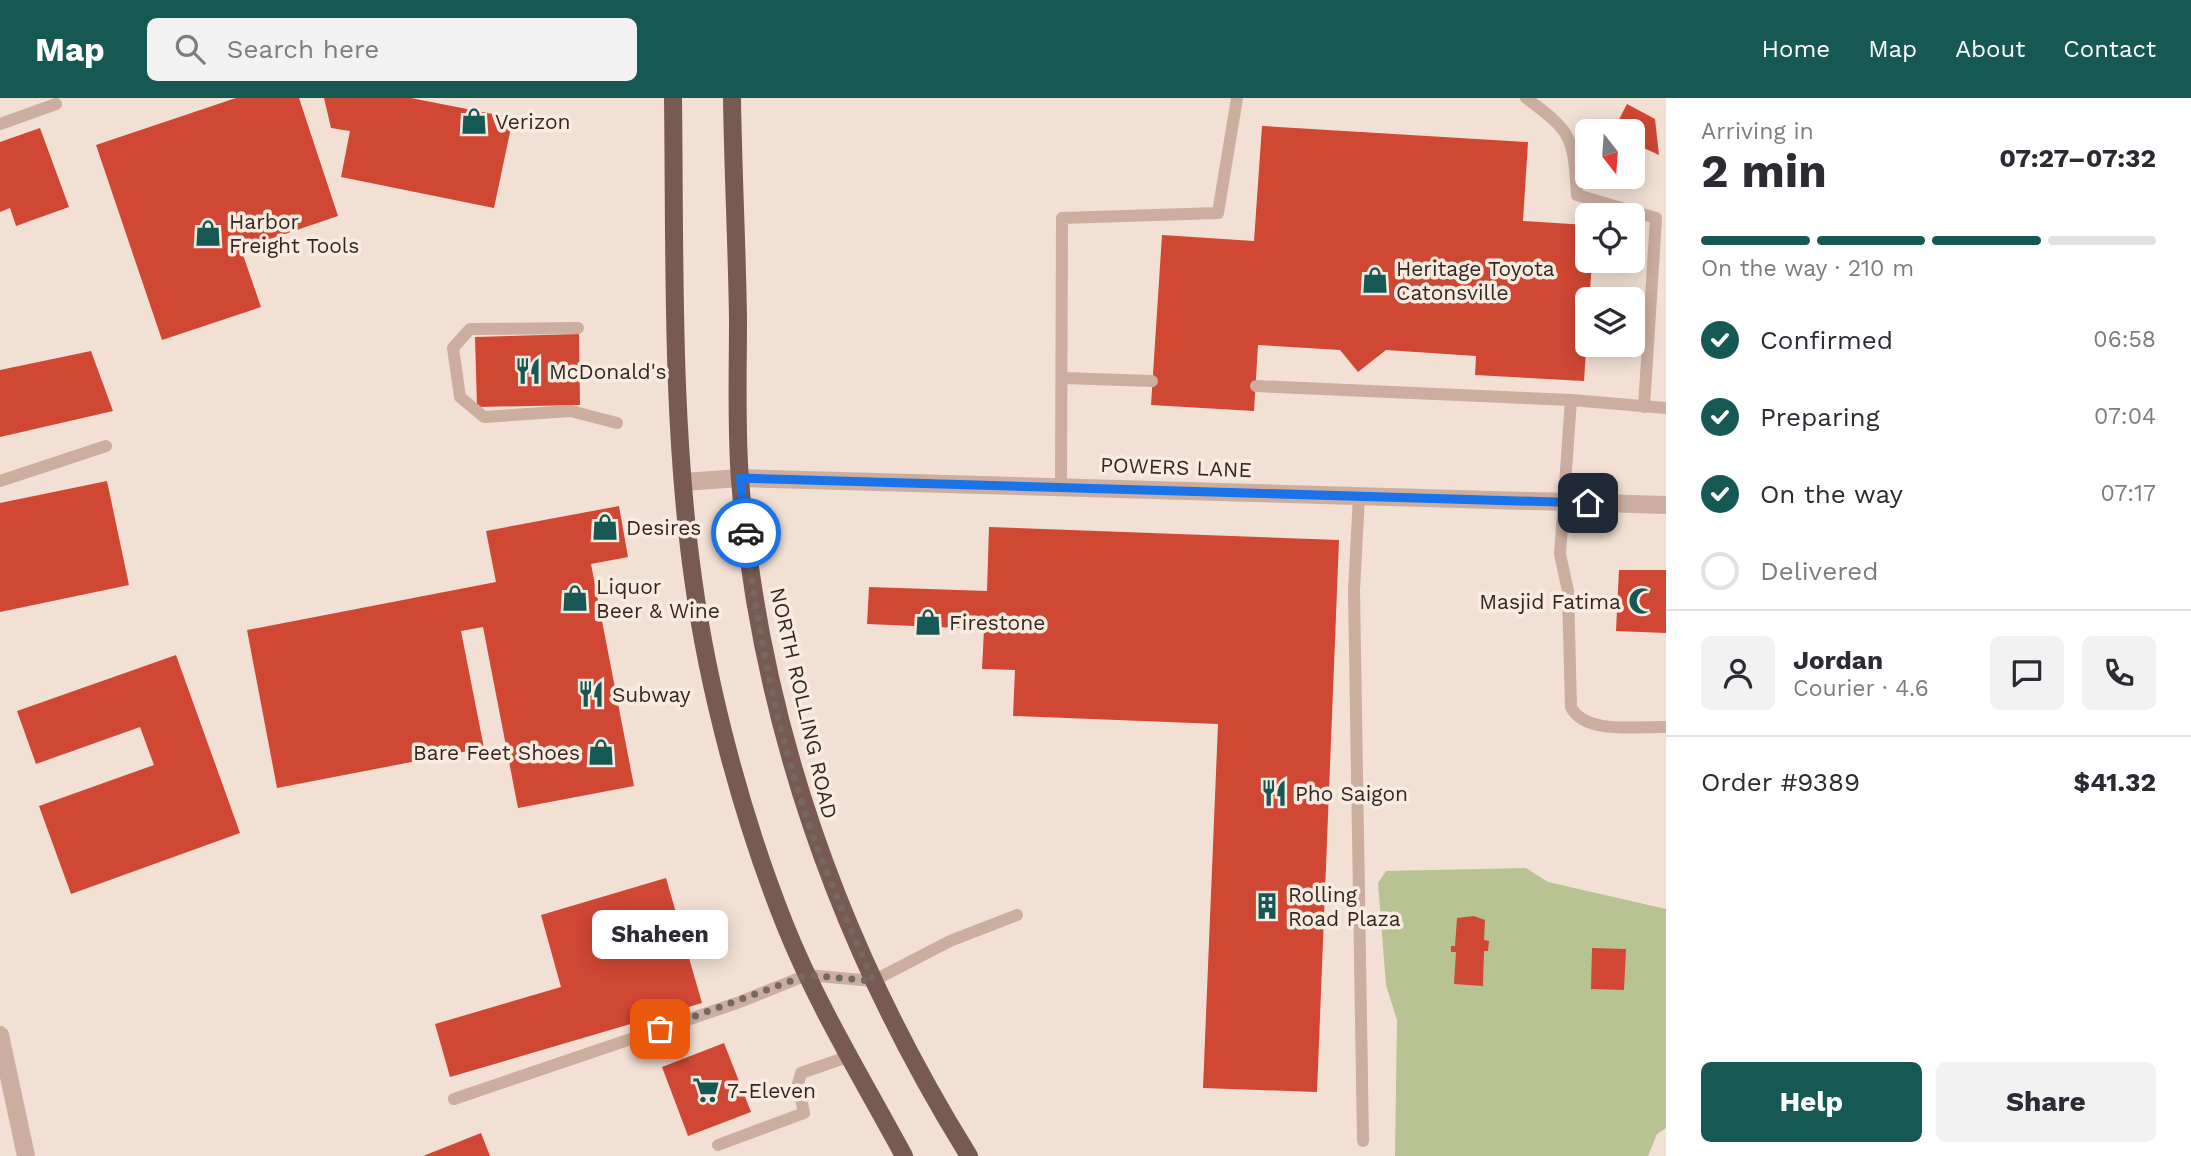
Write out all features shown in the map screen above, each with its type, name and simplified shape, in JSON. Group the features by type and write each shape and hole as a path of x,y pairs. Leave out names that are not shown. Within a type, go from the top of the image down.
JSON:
{"main road":[{"path":"672,99 679,417 692,579 733,766 785,923 807,975 904,1156"},
{"name":"NORTH ROLLING ROAD","path":"734,101 740,478 750,569 764,649 791,765 813,835 873,981 969,1156"}],"street":[{"name":"POWERS LANE","path":"684,482 740,478 1666,505"},
{"path":"0,1035 26,1156"}],"lane":[{"path":"1061,486 1062,218 1218,213 1237,98"},
{"path":"1526,98 1566,131 1573,145 1577,195 1656,218 1644,407"},
{"path":"0,124 56,104"},
{"path":"578,328 470,329 453,348 460,397 484,417 571,411 617,423"},
{"path":"1063,378 1152,381"},
{"path":"1256,386 1571,400 1666,408"},
{"path":"1571,400 1561,502 1560,554 1568,591 1571,707 1577,718 1589,724 1666,727"},
{"path":"0,481 106,446"},
{"path":"1359,496 1354,590 1363,1141"},
{"path":"454,1099 737,1003 807,975 873,981 950,941 1017,915"},
{"path":"718,1145 804,1113 798,1084 801,1073 850,1056"}],"green space":[{"path":"1526,868 1548,882 1666,909 1666,1128 1657,1134 1648,1156 1395,1156 1397,1020 1386,985 1378,883 1386,871"}],"building":[{"name":"Harbor Freight Tools","path":"236,98 299,98 338,216 241,249 261,307 162,340 96,145"},
{"path":"324,98 411,98 513,118 494,208 341,177 350,131 331,128"},
{"path":"1627,104 1655,119 1659,155 1645,149 1645,119 1619,119"},
{"name":"Heritage Toyota Catonsville","path":"1262,126 1528,142 1523,221 1575,224 1575,273 1591,273 1590,287 1575,287 1575,357 1586,357 1584,381 1475,375 1476,356 1386,350 1358,372 1340,350 1258,345 1254,411 1151,405 1162,235 1254,241"},
{"path":"40,128 69,207 16,226 10,208 0,212 0,142"},
{"name":"McDonald's","path":"579,334 580,405 477,407 475,337"},
{"path":"91,351 113,411 0,437 0,370"},
{"path":"107,481 129,585 0,612 0,503"},
{"path":"619,506 628,557 591,564 634,786 518,808 483,627 461,631 484,748 277,788 247,630 496,582 486,531"},
{"name":"Rolling Road Plaza","path":"989,527 1339,540 1317,1092 1203,1088 1218,724 1013,716 1015,670 982,669 984,629 867,624 869,587 987,591"},
{"name":"Masjid Fatima","path":"1619,570 1666,570 1666,633 1616,631"},
{"path":"176,655 240,833 71,894 39,806 154,765 140,727 36,764 17,711"},
{"path":"666,878 702,1003 450,1077 435,1024 561,987 541,915"},
{"path":"1474,916 1485,920 1484,940 1489,941 1488,951 1484,951 1483,986 1454,984 1456,952 1451,952 1451,946 1455,946 1457,918"},
{"path":"1592,948 1626,949 1624,990 1591,989"},
{"name":"7-Eleven","path":"724,1043 751,1112 688,1136 662,1067"},
{"path":"481,1133 490,1156 423,1156"}],"way so far":[{"path":"660,1029 737,1003 807,975 873,981 813,835 791,765 764,649 746,533"}],"place":[{"name":"Verizon","path":"474,121"},
{"name":"Harbor Freight Tools","path":"208,233"},
{"name":"Heritage Toyota Catonsville","path":"1375,280"},
{"name":"McDonald's","path":"528,371"},
{"name":"Desires","path":"605,527"},
{"name":"Liquor Beer & Wine","path":"575,598"},
{"name":"Masjid Fatima","path":"1642,601"},
{"name":"Firestone","path":"928,622"},
{"name":"Subway","path":"591,694"},
{"name":"Bare Feet Shoes","path":"601,752"},
{"name":"Pho Saigon","path":"1274,793"},
{"name":"Rolling Road Plaza","path":"1267,906"},
{"name":"Shaheen","path":"660,1029"},
{"name":"7-Eleven","path":"706,1090"}],"route":[{"path":"746,533 740,478 1588,503"}]}
